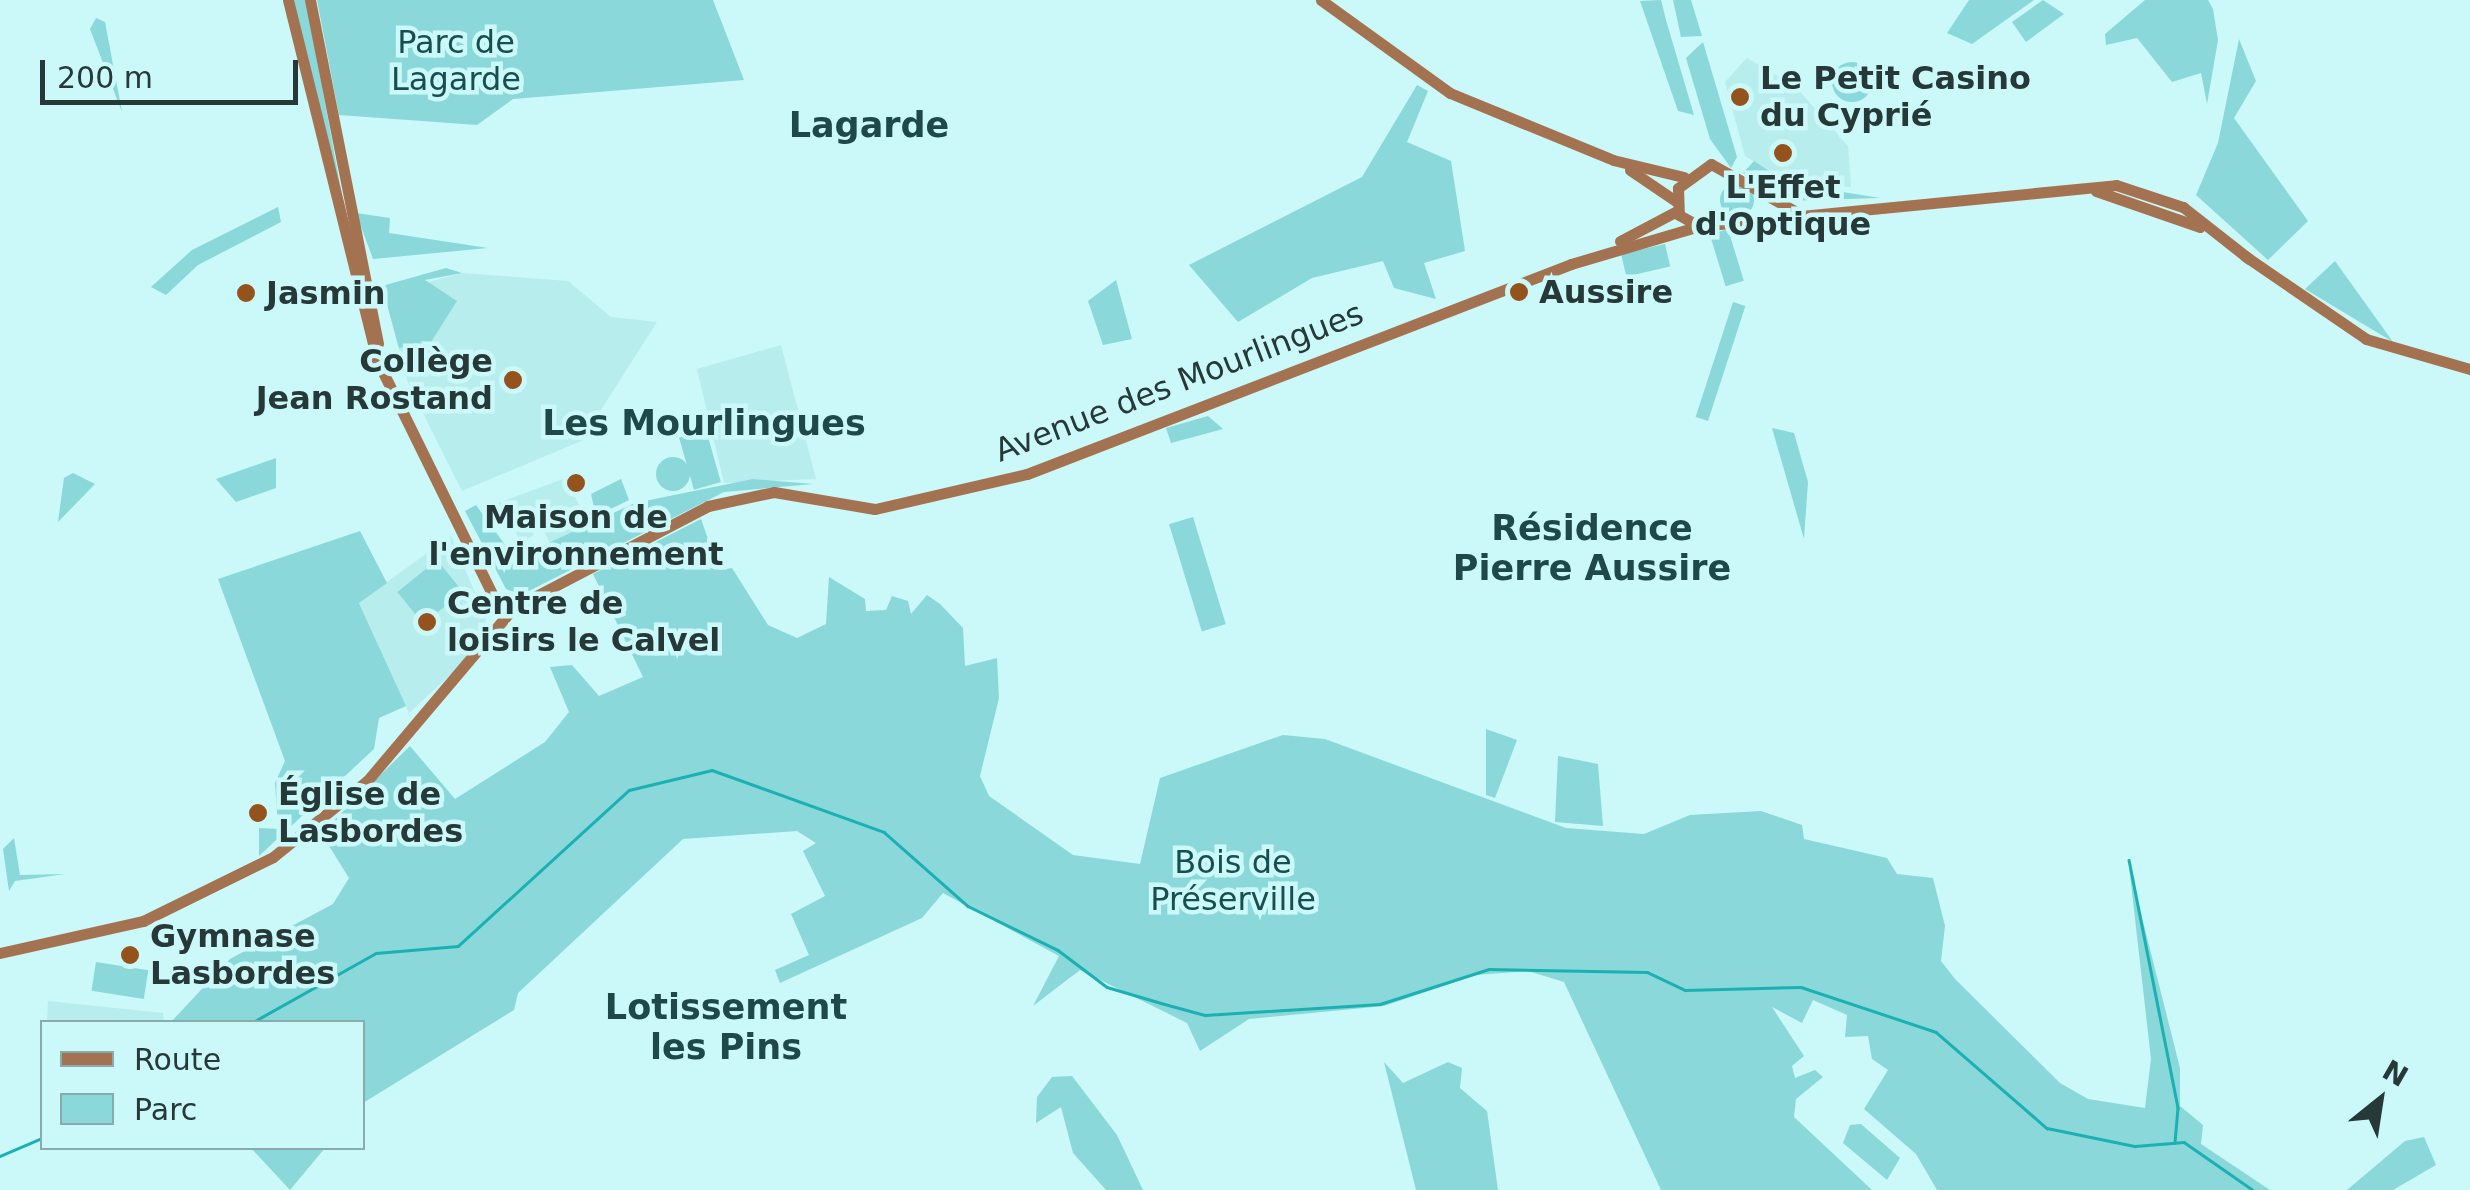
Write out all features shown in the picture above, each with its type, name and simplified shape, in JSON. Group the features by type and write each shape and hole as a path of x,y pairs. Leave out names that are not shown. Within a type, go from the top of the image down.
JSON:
{"street":[{"path":"288,0 356,272 393,384 507,614"},
{"path":"310,0 356,272"},
{"path":"1321,0 1431,82 1614,160 1684,177 1717,165 1757,194 1793,210"},
{"path":"1614,160 1699,226"},
{"path":"1677,206 1684,177"},
{"name":"Avenue des Mourlingues","path":"0,953 164,914 283,850 368,781 507,614 721,501 785,492 876,510 1027,474 1570,264 1699,226 1793,210 2046,188 2142,200 2250,259 2339,324 2409,357 2470,369"},
{"path":"1752,216 1757,194"},
{"name":"Avenue des Mourlingues","path":"1570,264 1677,206"}],"shaded area":[{"path":"1747,58 1796,87 1848,146 1851,187 1787,183 1745,156 1725,82"},
{"name":"Collège Jean Rostand","path":"462,273 568,281 611,317 657,322 581,441 462,491 408,383 384,294"},
{"path":"781,345 816,479 724,483 697,369"},
{"path":"566,478 590,528 552,547 531,507 522,513 534,535 521,542 498,503"},
{"name":"Centre de loisirs le Calvel","path":"451,536 486,619 478,649 409,713 359,602"},
{"path":"48,1001 163,1013 164,1020 47,1020"}],"green space":[{"path":"292,0 306,0 351,244"},
{"name":"Parc de Lagarde","path":"317,0 713,0 744,80 513,99 477,125 339,115"},
{"path":"1661,0 1694,115 1678,111 1640,1"},
{"path":"1673,0 1691,0 1702,36 1681,37"},
{"path":"1969,0 2034,0 1972,44 1947,33"},
{"path":"2043,0 2064,14 2026,42 2012,22"},
{"path":"2145,0 2208,0 2218,40 2207,104 2201,73 2172,82 2137,38 2106,45 2105,34"},
{"path":"96,18 105,22 122,112 90,29"},
{"path":"2239,39 2256,81 2234,118 2308,221 2268,260 2196,195 2218,143"},
{"path":"1703,42 1737,157 1731,168 1710,139 1686,58"},
{"path":"1852,62 1866,68 1872,82 1866,96 1852,102 1838,96 1832,82 1838,68"},
{"path":"1417,85 1428,91 1407,142 1451,161 1465,251 1424,263 1436,299 1394,288 1383,261 1312,278 1238,322 1189,265 1362,177"},
{"path":"1754,161 1787,183 1880,198 1784,201 1743,173"},
{"path":"1737,183 1749,188 1754,200 1749,212 1737,217 1725,212 1720,200 1725,188"},
{"path":"278,207 281,222 198,265 166,295 151,287 192,250"},
{"path":"356,213 390,218 389,233 488,248 373,259"},
{"path":"1728,229 1744,281 1726,286 1710,235"},
{"path":"1665,244 1670,266 1626,277 1621,254"},
{"path":"2335,261 2393,342 2305,289"},
{"path":"446,268 462,273 425,280 457,301 431,342 399,348 382,286"},
{"path":"1116,280 1132,339 1103,345 1088,301"},
{"path":"1733,302 1745,306 1708,421 1696,417"},
{"path":"1208,416 1223,429 1171,443 1166,428"},
{"path":"1772,428 1794,433 1808,482 1804,539"},
{"path":"706,430 721,482 694,490 679,438"},
{"path":"673,457 685,462 690,474 685,486 673,491 661,486 656,474 661,462"},
{"path":"276,458 276,488 236,502 216,479"},
{"path":"73,473 95,484 58,522 64,478"},
{"path":"621,479 629,500 596,516 591,494"},
{"path":"753,479 813,484 724,492 521,595 506,589 465,511 476,505 506,546 527,553 635,503"},
{"path":"1193,517 1226,624 1202,631 1169,524"},
{"name":"Bois de Préserville","path":"701,519 719,570 732,568 768,625 797,638 826,624 829,577 865,599 866,611 886,610 892,596 908,601 911,614 927,595 963,628 965,666 997,658 999,698 980,776 989,796 1073,855 1140,864 1160,778 1283,735 1325,739 1566,828 1644,834 1690,815 1761,811 1802,825 1804,839 1887,858 1897,874 1933,878 1945,926 1941,961 1955,979 2060,1083 2088,1099 2145,1108 2151,1059 2129,866 2180,1068 2180,1106 2203,1125 2201,1144 2270,1190 1937,1190 1916,1154 1864,1109 1888,1070 1872,1059 1868,1036 1845,1037 1847,1015 1813,1000 1802,1023 1772,1007 1804,1056 1792,1066 1795,1078 1815,1070 1823,1077 1796,1099 1794,1117 1872,1190 1661,1190 1564,982 1528,971 1476,975 1384,1006 1249,1019 1200,1051 1187,1023 1080,970 1033,1006 1059,956 943,893 922,918 780,983 775,970 809,955 791,914 825,896 803,851 816,843 797,831 683,839 518,993 514,1010 365,1102 365,1020 173,1020 230,959 333,904 349,878 321,833 410,746 455,799 545,742 569,712 550,667 572,665 599,696 643,677 593,574"},
{"path":"360,531 387,583 359,603 406,706 379,718 374,749 259,856 259,828 278,829 275,783 285,761 218,579"},
{"path":"437,560 463,592 423,624 397,592"},
{"path":"1486,729 1517,740 1495,798 1486,795"},
{"path":"1558,756 1598,764 1603,826 1555,822"},
{"path":"14,838 20,875 65,874 15,881 9,891 3,849"},
{"path":"96,962 148,970 144,999 91,991"},
{"path":"1384,1062 1403,1083 1448,1062 1462,1068 1460,1088 1487,1111 1498,1190 1416,1190"},
{"path":"1072,1076 1117,1135 1143,1190 1106,1190 1073,1153 1061,1107 1036,1123 1037,1097 1052,1077"},
{"path":"1861,1124 1900,1158 1887,1180 1843,1143 1850,1125"},
{"path":"2424,1137 2436,1165 2393,1190 2347,1190 2405,1141"},
{"path":"253,1150 323,1150 290,1190"}],"waterway":[{"path":"257,1020 376,953 458,946 629,790 712,770 884,832 968,906 1058,950 1107,987 1205,1015 1380,1004 1489,969 1647,972 1685,990 1801,987 1936,1032 2047,1128 2135,1146 2184,1142 2253,1190"},
{"path":"2129,860 2178,1108 2175,1143"},
{"path":"0,1156 40,1139"}],"place":[{"name":"Le Petit Casino du Cyprié","path":"1740,97"},
{"name":"L'Effet d'Optique","path":"1783,153"},
{"name":"Aussire","path":"1519,292"},
{"name":"Jasmin","path":"246,293"},
{"name":"Collège Jean Rostand","path":"513,380"},
{"name":"Maison de l'environnement","path":"576,483"},
{"name":"Centre de loisirs le Calvel","path":"427,622"},
{"name":"Église de Lasbordes","path":"258,813"},
{"name":"Gymnase Lasbordes","path":"130,955"}],"district":[{"name":"Lagarde","path":"869,125"},
{"name":"Les Mourlingues","path":"704,423"},
{"name":"Résidence Pierre Aussire","path":"1592,548"},
{"name":"Lotissement les Pins","path":"726,1027"}]}
